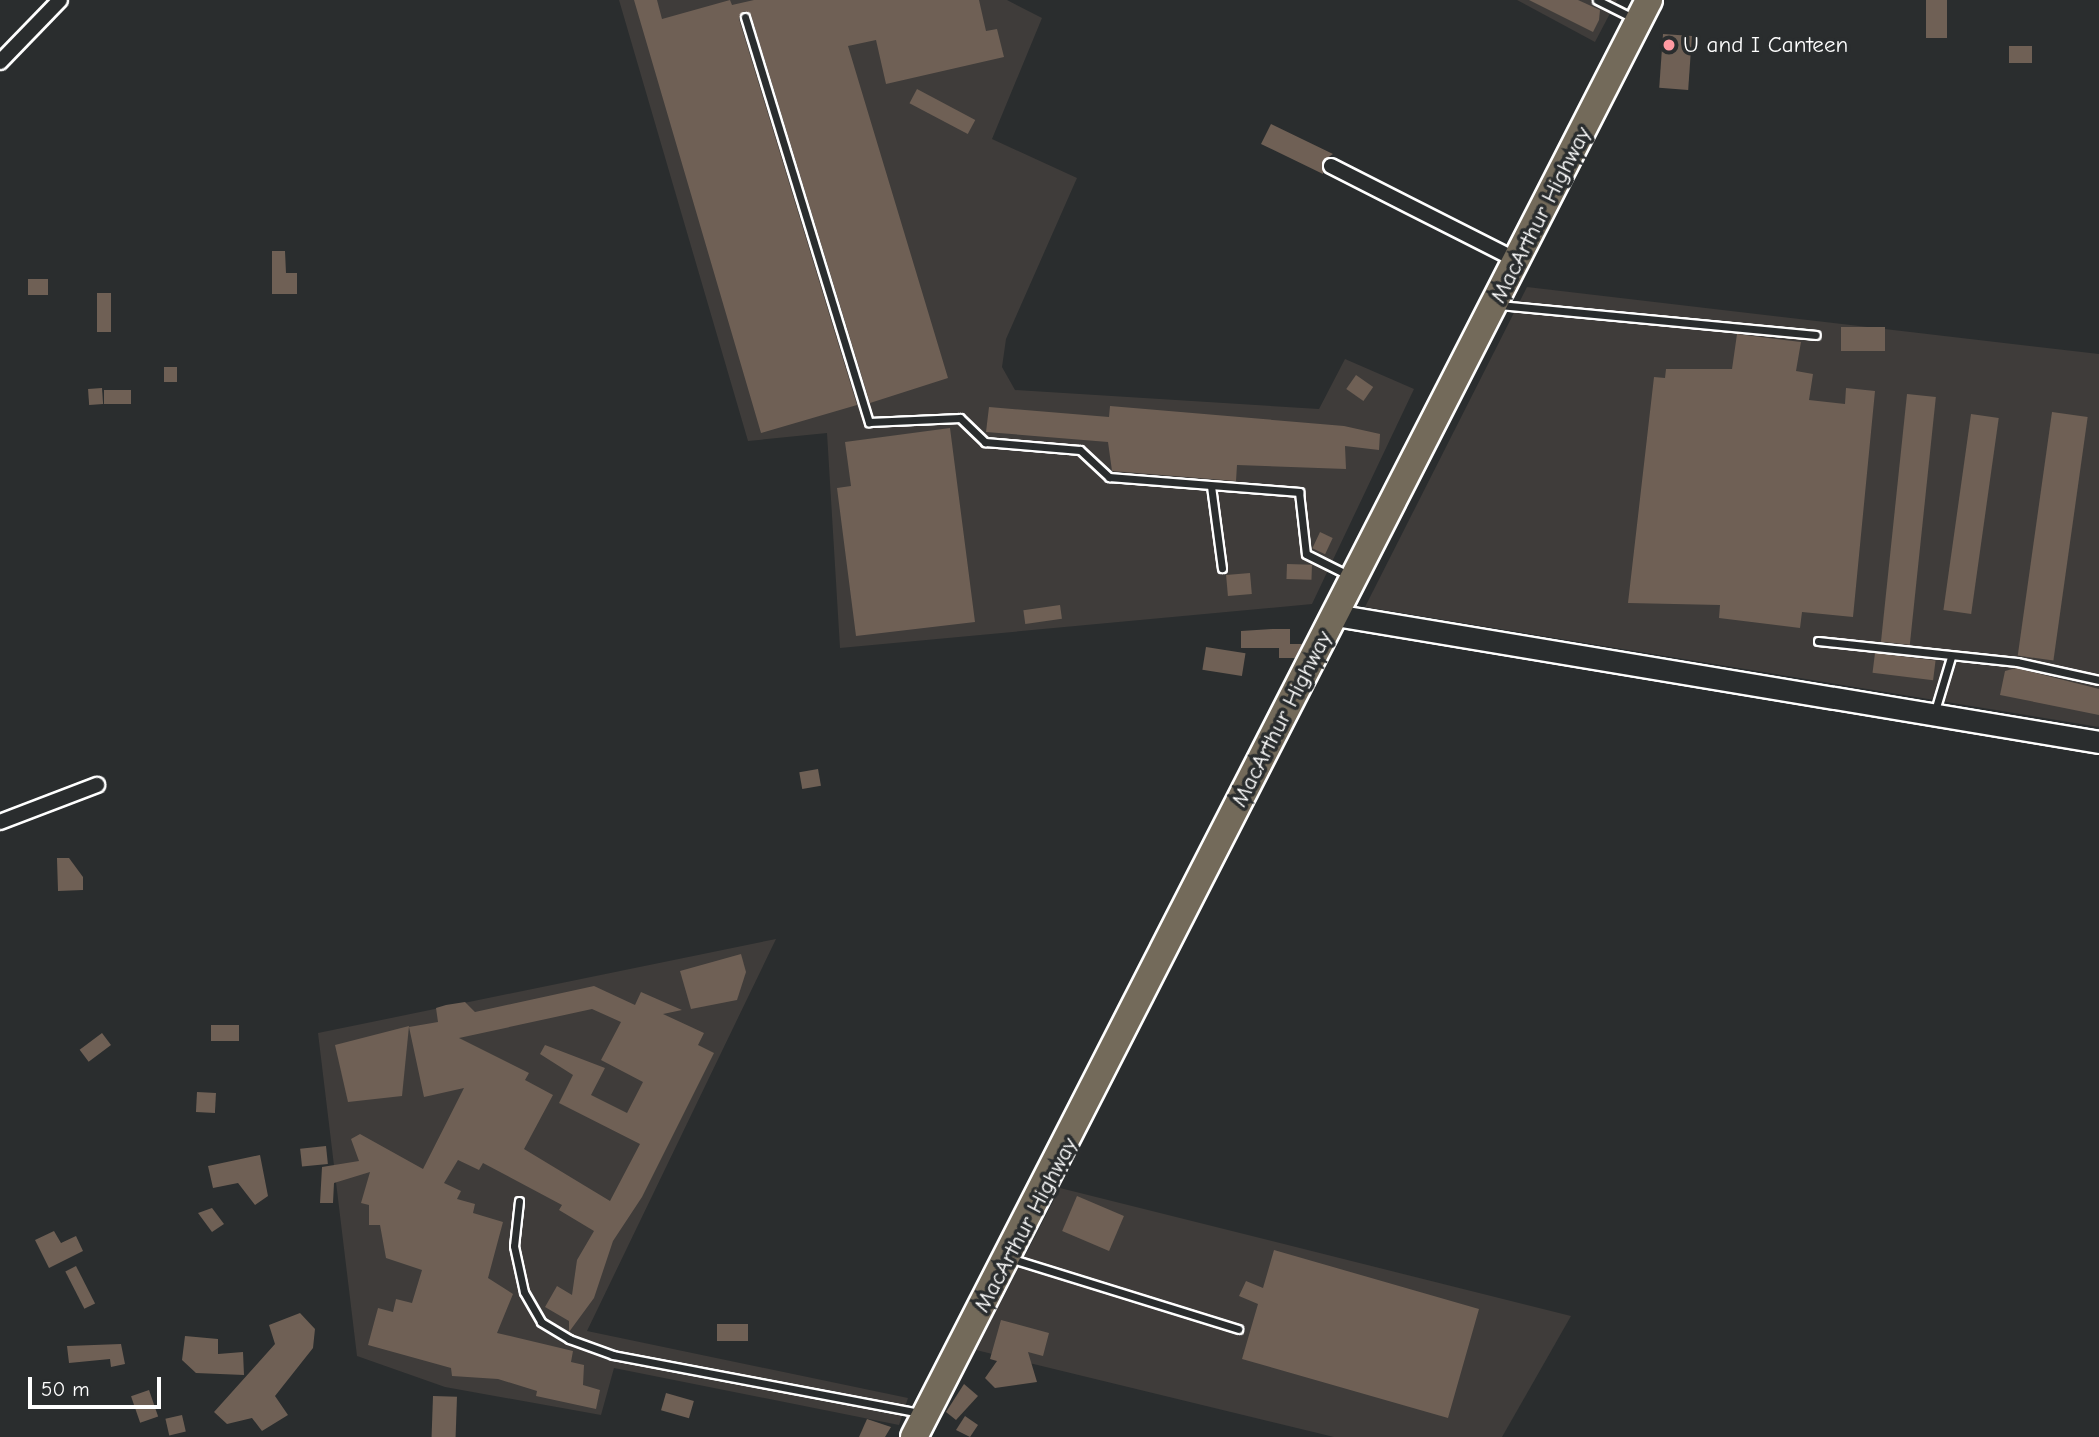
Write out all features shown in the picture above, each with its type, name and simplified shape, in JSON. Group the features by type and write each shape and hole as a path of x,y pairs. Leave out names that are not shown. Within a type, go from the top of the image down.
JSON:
{"highway":[{"name":"MacArthur Highway","path":"920,1426 1009,1258 1644,11"}],"street":[{"path":"0,62 60,0"},
{"path":"1331,166 1518,261"},
{"path":"1335,614 2099,742"},
{"path":"0,822 97,785"}],"lane":[{"path":"1597,0 1644,11"},
{"path":"745,17 869,422 960,418 985,442 1080,450 1109,477 1300,492 1306,554 1354,578"},
{"path":"1496,305 1816,335"},
{"path":"1211,486 1222,568"},
{"path":"1818,640 1951,657 2017,662 2099,680"},
{"path":"1934,714 1951,657"},
{"path":"519,1201 514,1246 524,1292 541,1322 569,1339 613,1355 920,1426"},
{"path":"1009,1258 1238,1329"}],"shaded area":[{"path":"619,0 1007,0 1042,18 992,139 1077,178 1006,339 1002,367 1015,390 1319,409 1345,359 1414,389 1312,604 840,648 827,433 748,441"},
{"path":"1517,0 1617,0 1595,42"},
{"path":"1527,287 2099,354 2099,727 1365,607"},
{"path":"776,939 587,1331 908,1398 899,1425 614,1368 601,1415 445,1387 357,1356 318,1033"},
{"path":"1060,1188 1571,1316 1502,1437 1334,1437 976,1350"}],"building":[{"path":"634,0 657,0 662,19 730,0 732,5 754,0 979,0 986,31 997,29 1004,57 886,84 876,40 848,46 948,378 870,403 751,15 744,11 739,19 857,405 761,433"},
{"path":"1529,0 1578,0 1600,10 1599,20 1593,32"},
{"path":"1926,0 1947,0 1947,38 1926,38"},
{"path":"1663,34 1692,36 1688,90 1659,88"},
{"path":"2009,46 2032,46 2032,63 2009,63"},
{"path":"917,89 975,120 968,134 909,103"},
{"path":"1271,124 1333,154 1323,161 1323,174 1261,144"},
{"path":"272,251 285,251 286,273 297,273 297,294 272,294"},
{"path":"28,279 48,279 48,295 28,295"},
{"path":"97,293 111,293 111,332 97,332"},
{"path":"1841,327 1885,327 1885,351 1841,351"},
{"path":"1737,334 1801,342 1796,371 1813,374 1809,400 1845,404 1846,388 1875,391 1853,617 1802,612 1800,628 1719,618 1720,605 1628,603 1654,377 1665,378 1666,369 1732,369"},
{"path":"164,367 177,367 177,382 164,382"},
{"path":"1356,375 1373,387 1363,401 1346,389"},
{"path":"102,388 103,404 89,405 88,389"},
{"path":"104,390 131,390 131,404 104,404"},
{"path":"1907,394 1936,397 1910,645 1881,642"},
{"path":"1110,406 1344,426 1380,434 1379,450 1345,446 1346,469 1237,465 1236,481 1112,471 1108,442 986,432 989,407 1109,417"},
{"path":"2052,412 2088,417 2053,661 2018,656"},
{"path":"1971,414 1999,418 1971,614 1943,610"},
{"path":"950,428 975,622 856,636 837,488 851,486 845,442"},
{"path":"1320,532 1333,538 1325,554 1312,548"},
{"path":"1287,564 1312,565 1311,580 1286,579"},
{"path":"1250,573 1252,594 1228,596 1226,575"},
{"path":"1060,605 1062,619 1025,624 1023,610"},
{"path":"1290,629 1290,644 1302,644 1295,658 1279,658 1279,648 1241,648 1241,631"},
{"path":"1206,647 1246,653 1242,676 1202,670"},
{"path":"1875,653 1936,660 1933,680 1873,673"},
{"path":"2016,668 2099,689 2099,715 2000,695 2005,671"},
{"path":"818,769 821,786 802,789 799,772"},
{"path":"57,858 69,858 83,877 83,890 58,891"},
{"path":"741,954 746,972 737,1000 691,1009 680,971"},
{"path":"594,986 635,1005 641,992 682,1010 663,1014 704,1033 698,1045 714,1053 642,1197 613,1241 594,1298 569,1332 569,1321 545,1307 557,1286 572,1295 577,1260 594,1231 559,1210 562,1205 483,1163 479,1170 458,1160 444,1183 461,1191 457,1199 475,1204 473,1213 503,1222 488,1278 513,1294 497,1333 573,1351 571,1362 584,1365 583,1385 600,1390 596,1409 536,1396 537,1391 498,1379 452,1376 451,1368 368,1345 378,1308 393,1312 396,1299 412,1303 422,1270 386,1258 380,1225 369,1225 369,1205 361,1203 370,1172 334,1183 333,1203 320,1203 322,1167 359,1161 351,1139 360,1134 423,1169 464,1088 424,1097 409,1027 438,1022 436,1008 446,1005 465,1002 475,1012","holes":["592,1009 621,1022 601,1060 643,1082 627,1113 591,1095 605,1068 545,1045 540,1054 573,1075 559,1103 640,1144 610,1201 524,1149 553,1095 525,1080 529,1073 459,1038"]},
{"path":"211,1025 239,1025 239,1041 211,1041"},
{"path":"409,1026 402,1096 348,1102 335,1045"},
{"path":"102,1033 111,1045 89,1062 80,1050"},
{"path":"197,1092 216,1093 215,1113 196,1112"},
{"path":"326,1146 328,1164 302,1167 300,1149"},
{"path":"260,1155 268,1196 255,1205 238,1183 213,1188 208,1166"},
{"path":"1077,1196 1124,1216 1109,1251 1062,1231"},
{"path":"212,1208 224,1224 212,1232 198,1213"},
{"path":"54,1231 61,1243 76,1236 83,1251 49,1268 35,1240"},
{"path":"1274,1250 1479,1309 1448,1418 1242,1359 1258,1304 1239,1296 1246,1281 1263,1288"},
{"path":"76,1266 95,1303 84,1309 65,1271"},
{"path":"300,1313 315,1329 313,1348 275,1396 288,1415 262,1431 252,1418 227,1424 214,1412 275,1344 269,1325"},
{"path":"1001,1320 1049,1333 1043,1356 1028,1352 1037,1382 995,1388 985,1378 997,1361 990,1359"},
{"path":"717,1324 748,1324 748,1341 717,1341"},
{"path":"185,1336 218,1339 218,1354 243,1352 244,1375 196,1373 182,1360"},
{"path":"121,1344 125,1364 111,1367 110,1359 69,1363 67,1346"},
{"path":"964,1384 978,1396 956,1420 946,1412"},
{"path":"149,1390 158,1416 140,1423 131,1396"},
{"path":"666,1393 694,1401 689,1418 661,1410"},
{"path":"433,1396 457,1397 456,1437 432,1437"},
{"path":"182,1415 186,1432 169,1435 165,1419"},
{"path":"965,1416 978,1425 970,1437 956,1430"},
{"path":"867,1419 891,1427 885,1437 859,1437"}],"place":[{"name":"U and I Canteen","path":"1669,45"}]}
